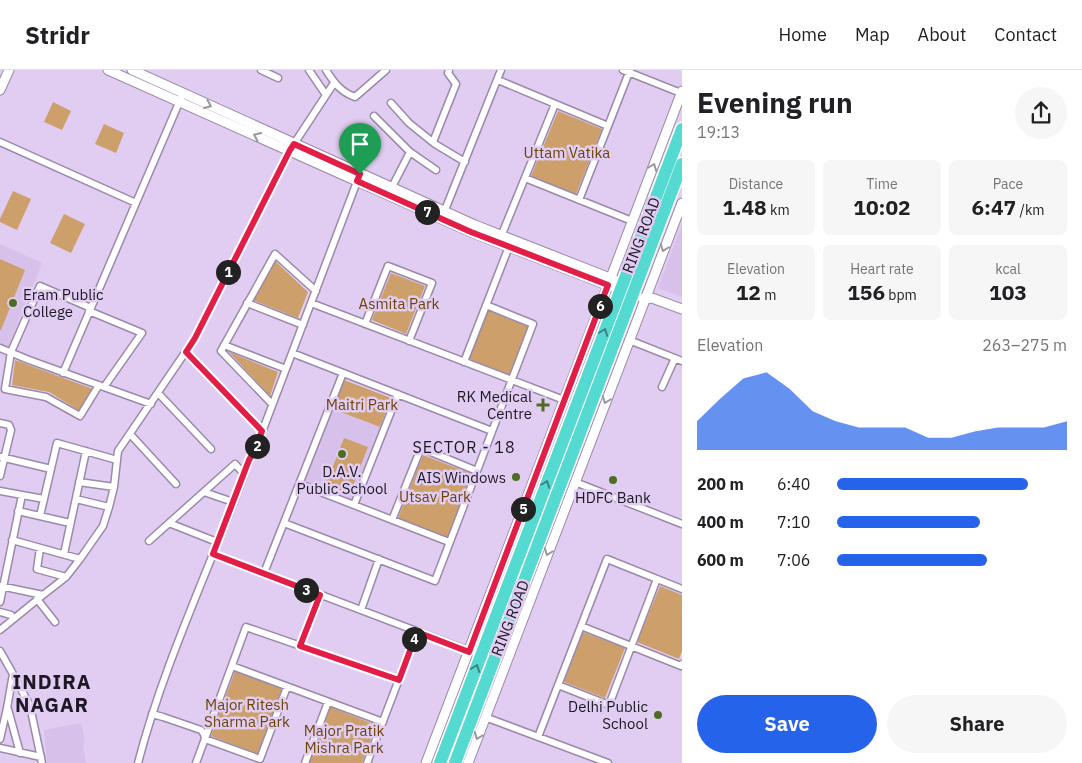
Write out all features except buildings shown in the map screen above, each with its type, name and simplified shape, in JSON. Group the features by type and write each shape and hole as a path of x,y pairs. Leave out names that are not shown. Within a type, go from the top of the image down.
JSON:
{"highway":[{"name":"RING ROAD","path":"440,763 636,292 682,129"},
{"name":"RING ROAD","path":"455,763 636,292 682,164"}],"street":[{"path":"0,90 9,70"},
{"path":"108,70 132,73 443,215 510,243 682,308"},
{"path":"261,70 278,78"},
{"path":"309,70 326,95"},
{"path":"326,70 334,83 346,94 355,97 386,70"},
{"path":"433,142 456,84 448,73 449,70"},
{"path":"443,215 498,80 499,71"},
{"path":"426,763 682,92 627,71 579,200"},
{"path":"498,80 608,126"},
{"path":"0,630 66,577 103,526 114,488 118,452 195,338 292,147 334,83"},
{"path":"63,372 181,97"},
{"path":"391,103 409,123 433,142 465,162"},
{"path":"500,239 556,104"},
{"path":"374,116 410,152 436,170"},
{"path":"0,142 136,203"},
{"path":"390,191 410,152"},
{"path":"138,763 169,665 249,460 256,448 359,177"},
{"path":"525,178 632,221"},
{"path":"468,763 629,340 636,292 682,203"},
{"path":"464,362 510,243"},
{"path":"272,404 220,351 275,254 316,291"},
{"path":"365,324 388,266 432,283 409,341"},
{"path":"40,286 142,333 80,416 46,397 5,389 11,352 40,286"},
{"path":"311,303 564,400"},
{"path":"247,304 302,325"},
{"path":"284,523 434,581 533,324 486,306"},
{"path":"629,340 679,360"},
{"path":"224,345 286,369"},
{"path":"0,348 151,404"},
{"path":"186,352 262,431"},
{"path":"662,387 682,352"},
{"path":"292,353 492,431"},
{"path":"264,573 344,373"},
{"path":"158,393 211,449"},
{"path":"354,505 398,394"},
{"path":"0,423 9,425 11,430 2,458 0,476"},
{"path":"130,434 176,484"},
{"path":"40,516 57,443 117,460"},
{"path":"392,520 422,448 477,471"},
{"path":"64,554 86,451"},
{"path":"2,458 51,469"},
{"path":"149,541 236,464 244,474"},
{"path":"79,482 114,488"},
{"path":"575,482 682,524"},
{"path":"300,484 449,542"},
{"path":"0,490 44,499"},
{"path":"204,492 233,502"},
{"path":"0,602 22,495"},
{"path":"76,499 110,507"},
{"path":"18,511 70,523"},
{"path":"169,523 217,542"},
{"path":"12,540 80,559"},
{"path":"40,548 37,569 66,577"},
{"path":"213,554 469,652"},
{"path":"361,610 378,559"},
{"path":"538,737 607,560 682,589"},
{"path":"558,685 608,705 657,579"},
{"path":"2,587 40,597 55,622"},
{"path":"300,646 320,595"},
{"path":"0,612 11,614"},
{"path":"581,626 681,666 682,664"},
{"path":"196,763 246,627 399,680"},
{"path":"367,763 417,632"},
{"path":"0,651 30,706 42,760"},
{"path":"232,666 382,722"},
{"path":"0,739 14,674"},
{"path":"205,739 260,759 287,687"},
{"path":"305,763 328,702"},
{"path":"7,708 20,753"},
{"path":"152,714 201,730 205,739"},
{"path":"485,718 608,763"},
{"path":"0,748 42,760"}],"shaded area":[{"path":"682,224 682,297 658,288"},
{"name":"Eram Public College","path":"0,244 42,263 8,347 0,344"},
{"name":"D.A.V. Public School","path":"333,409 380,427 351,500 303,481"},
{"path":"81,723 85,741 83,747 86,763 47,763 44,730"}],"green space":[{"path":"53,102 71,111 62,130 44,122"},
{"name":"Uttam Vatika","path":"558,111 602,129 576,194 531,176"},
{"path":"104,124 124,133 116,153 95,144"},
{"path":"13,191 31,199 17,230 0,222"},
{"path":"64,214 85,224 71,253 50,243"},
{"path":"0,259 25,270 1,330 0,330"},
{"path":"275,261 308,292 298,318 253,300"},
{"name":"Asmita Park","path":"391,273 425,286 406,334 372,320"},
{"path":"487,309 529,326 509,375 468,359"},
{"path":"229,352 278,372 270,396"},
{"path":"15,360 93,389 80,411 49,392 12,385"},
{"name":"Maitri Park","path":"344,380 391,398 380,427 333,409"},
{"path":"344,438 368,447 350,494 326,484"},
{"name":"Utsav Park","path":"423,455 472,474 448,538 398,518"},
{"path":"660,586 682,595 682,651 679,659 637,642"},
{"path":"583,632 625,648 605,698 564,682"},
{"name":"Major Ritesh Sharma Park","path":"235,671 282,689 258,754 211,736"},
{"name":"Major Pratik Mishra Park","path":"330,707 376,725 362,763 309,763"}],"place":[{"name":"Eram Public College","path":"13,303"},
{"name":"RK Medical Centre","path":"543,405"},
{"name":"D.A.V. Public School","path":"342,454"},
{"name":"AIS Windows","path":"516,477"},
{"name":"HDFC Bank","path":"613,480"},
{"name":"Delhi Public School","path":"658,715"}],"district":[{"name":"SECTOR - 18","path":"464,447"},
{"name":"INDIRA NAGAR","path":"52,692"}],"route":[{"path":"294,144 360,174 357,181 471,232 608,285 469,652 417,632 399,680 300,646 320,595 213,554 262,431 186,352 195,338 294,144"}]}
